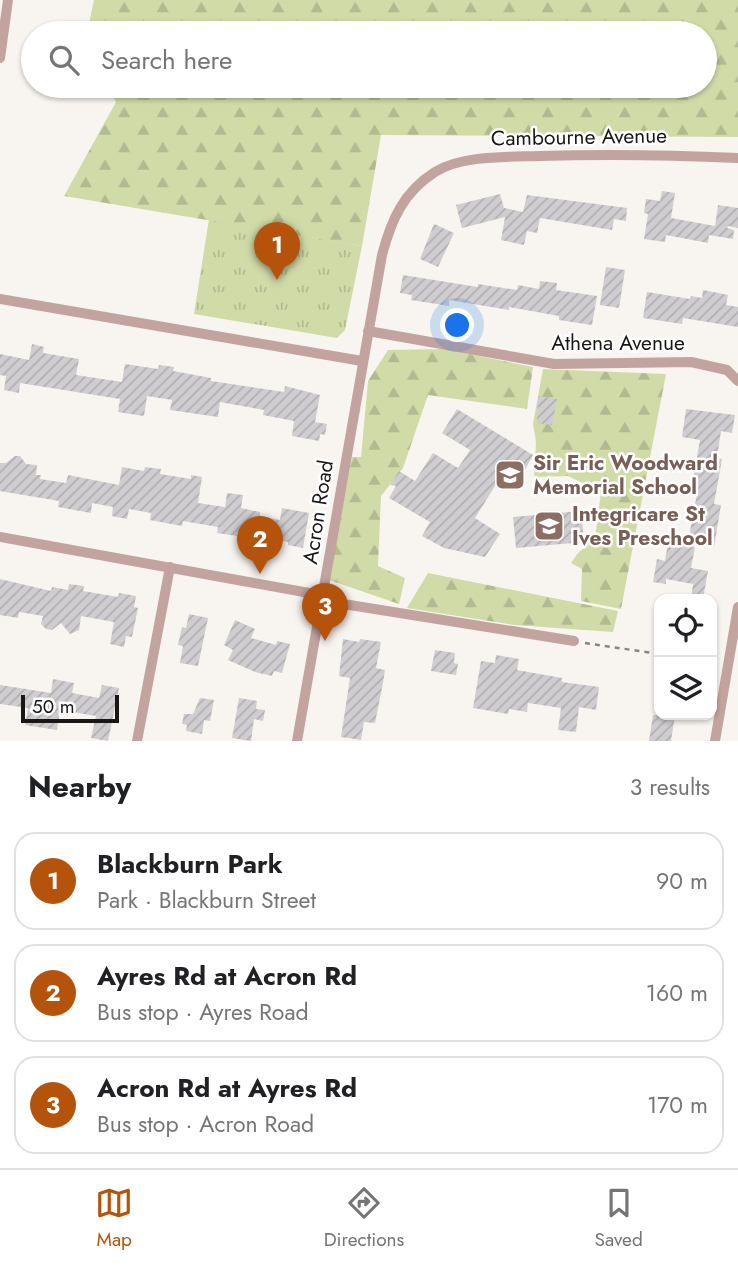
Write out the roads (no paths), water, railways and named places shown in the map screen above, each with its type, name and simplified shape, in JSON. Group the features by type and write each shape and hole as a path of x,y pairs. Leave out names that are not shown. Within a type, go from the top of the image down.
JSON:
{"street":[{"path":"0,58 8,0"},
{"name":"Cambourne Avenue","path":"368,331 389,228 401,203 437,170 479,158 622,153 738,158"},
{"path":"0,299 362,361"},
{"name":"Acron Road","path":"297,741 368,331"},
{"name":"Athena Avenue","path":"368,331 554,364 691,362 727,370 738,382"},
{"path":"0,537 315,594 331,602 574,641"},
{"path":"137,741 170,567"},
{"path":"715,741 738,607"}],"place":[{"name":"Blackburn Park","path":"277,280"},
{"name":"Sir Eric Woodward Memorial School","path":"510,475"},
{"name":"Integricare St Ives Preschool","path":"549,526"},
{"name":"Ayres Rd at Acron Rd","path":"260,574"},
{"name":"Acron Rd at Ayres Rd","path":"325,641"}]}
